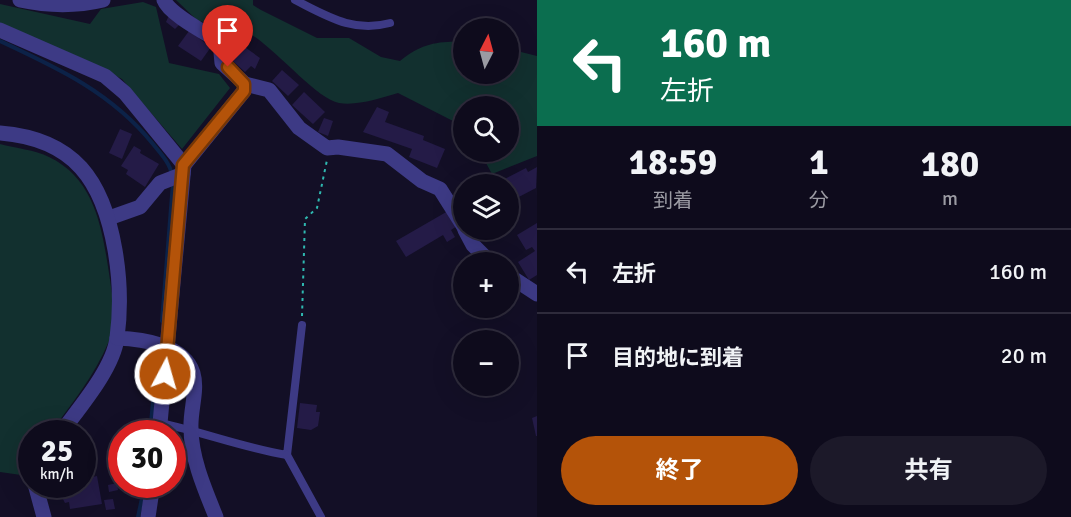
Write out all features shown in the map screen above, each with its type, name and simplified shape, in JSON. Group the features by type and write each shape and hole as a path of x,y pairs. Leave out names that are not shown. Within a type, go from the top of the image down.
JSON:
{"street":[{"path":"20,0 49,6 86,4 103,0"},
{"path":"164,0 175,13 220,42 222,63 244,84 269,90 299,128 327,148 338,147 387,154 422,181 440,189 453,210"},
{"path":"0,30 105,76 125,93 183,170 161,420"},
{"path":"109,218 140,207 166,178 183,170 244,91 244,84"},
{"path":"0,133 17,134 45,144 74,160 91,178 109,218 118,270 120,301 116,350 70,420"},
{"path":"470,240 480,252"},
{"path":"519,282 537,294"},
{"path":"117,338 168,348 186,361 193,374 191,429 196,458 216,517"},
{"path":"39,498 44,517"},
{"path":"148,517 151,498"}],"lane":[{"path":"295,0 338,22 357,27 375,27 390,23"},
{"path":"302,325 287,456 321,517"},
{"path":"186,429 258,451 287,456"}],"path":[{"path":"302,325 305,219 317,208 327,148"}],"green space":[{"path":"176,0 253,0 253,5 261,10 317,38 349,38 381,57 400,61 422,47 453,42 453,84 519,84 519,52 537,56 537,156 492,174 485,162 519,162 519,96 453,96 453,121 398,93 361,102 339,103 318,92 254,36 232,26 198,21"},
{"path":"143,2 156,7 169,63 219,74 230,88 182,149 122,79 81,58 0,24 0,4 90,24 101,9"},
{"path":"0,144 49,157 64,166 77,178 86,192 94,206 103,239 110,281 113,325 109,341 97,366 59,420 18,420 18,475 0,472"}],"building":[{"path":"170,13 181,23 175,29 166,22"},
{"path":"189,31 211,47 201,61 178,46"},
{"path":"223,32 229,36 232,32 245,42 242,45 260,58 255,69 251,66 245,72 233,61 236,57 232,54 234,51 220,36"},
{"path":"282,70 299,85 288,96 272,81"},
{"path":"304,92 325,112 313,124 292,105"},
{"path":"377,107 389,112 385,122 424,136 423,140 445,149 437,168 409,157 412,149 363,132"},
{"path":"324,118 333,121 328,136 318,132"},
{"path":"120,129 132,134 122,159 109,153"},
{"path":"134,146 141,150 140,153 159,164 145,187 126,174 128,170 121,166"},
{"path":"537,167 536,188 519,197 519,174 514,174 526,168 528,172"},
{"path":"448,211 453,219 451,230 453,238 447,242 443,235 406,257 396,241"},
{"path":"537,223 537,275 529,280 519,261 535,251 532,247 526,250 519,234"},
{"path":"300,403 317,405 316,412 320,412 318,426 311,430 297,428"},
{"path":"537,416 537,436 536,436 532,418"},
{"path":"96,476 102,504 70,509 69,502 65,503 62,498 96,498"},
{"path":"113,499 115,509 106,510 104,500"}],"waterway":[{"path":"0,41 63,72 120,110 159,151 172,175"},
{"path":"162,321 173,183"},
{"path":"151,420 156,369"},
{"path":"138,517 142,498"}],"route":[{"path":"165,374 183,165 244,91 244,84 228,67"}]}
